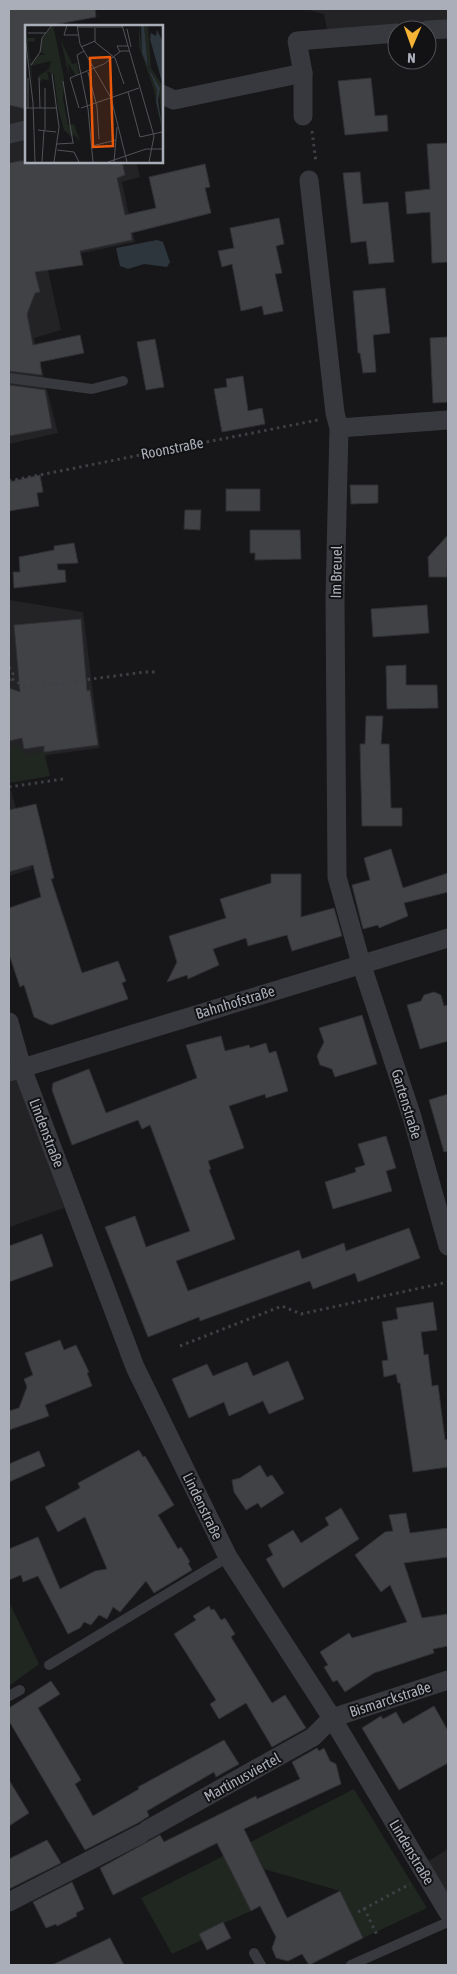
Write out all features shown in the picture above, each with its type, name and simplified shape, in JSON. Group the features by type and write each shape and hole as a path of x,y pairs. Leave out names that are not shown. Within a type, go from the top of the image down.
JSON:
{"street":[{"path":"303,116 303,72 297,42 387,34"},
{"path":"162,94 174,100 303,72"},
{"path":"9,134 25,130"},
{"name":"Im Breuel","path":"309,180 337,420 335,598 337,877 361,963"},
{"path":"337,420 448,420"},
{"name":"Bahnhofstraße","path":"16,1070 361,963 448,938"},
{"name":"Gartenstraße","path":"361,963 412,1117 448,1246"},
{"name":"Lindenstraße","path":"9,1022 16,1070 135,1367 228,1557 332,1718 448,1912"},
{"name":"Bismarckstraße","path":"332,1718 448,1680"},
{"name":"Martinusviertel","path":"9,1902 144,1832 313,1737 332,1718"}],"lane":[{"path":"9,378 92,389 123,381"},
{"path":"49,1665 228,1557"},
{"path":"9,1696 20,1690"},
{"path":"351,1965 448,1922"},
{"path":"254,1953 261,1965"}],"path":[{"path":"303,116 312,126 316,164 309,180"},
{"name":"Roonstraße","path":"9,480 317,420 337,420"},
{"path":"9,667 13,671 10,680 31,687 156,672"},
{"path":"9,787 63,779"},
{"path":"180,1346 282,1306 301,1314 448,1282"},
{"path":"358,1912 426,1876"},
{"path":"364,1908 384,1950"}],"shaded area":[{"path":"9,9 67,9 63,25 25,25 25,162 136,162 140,177 122,182 135,242 46,261 61,330 34,338 58,433 9,444"},
{"path":"305,9 448,9 448,20 387,20 387,25 327,30 324,14"},
{"path":"157,240 163,242 170,262 167,267 144,264 128,269 120,266 116,248"},
{"path":"9,600 83,612 100,748 9,760"},
{"path":"21,746 23,756 44,752 50,776 9,783 9,748"},
{"path":"11,790 32,869 9,876 9,791"},
{"path":"9,1052 64,1208 9,1227"},
{"path":"9,1602 39,1664 9,1686"},
{"path":"354,1789 427,1908 363,1938 340,1891 264,1869 256,1854 229,1868 251,1911 199,1934 202,1940 172,1954 141,1898"},
{"path":"448,1849 448,1895 427,1862"}],"building":[{"path":"9,9 95,9 96,17 58,25 25,25 25,109 9,105"},
{"path":"371,78 375,116 387,115 388,131 345,135 338,81"},
{"path":"448,143 448,262 432,263 430,212 407,214 405,192 430,189 427,144"},
{"path":"19,161 122,162 125,175 117,178 125,215 156,208 149,177 205,164 210,187 205,188 211,213 131,233 132,240 80,251 83,265 35,272 40,292 35,293 27,314 33,345 80,335 84,353 40,362 42,375 9,371 9,163"},
{"path":"360,172 363,204 388,202 394,262 369,264 366,241 351,243 343,173"},
{"path":"279,218 284,244 276,246 282,273 275,274 283,311 264,315 262,306 241,311 232,264 222,267 218,251 234,248 230,228"},
{"path":"385,288 390,333 373,335 376,372 363,373 360,353 358,353 353,291"},
{"path":"448,337 448,402 433,403 430,338"},
{"path":"155,339 164,387 146,390 137,342"},
{"path":"243,376 248,411 262,408 265,424 222,432 214,389 227,387 226,379"},
{"path":"9,385 45,390 52,428 9,436"},
{"path":"40,475 43,492 37,493 39,506 9,511 9,482"},
{"path":"350,485 378,485 378,503 351,504"},
{"path":"226,489 260,489 260,511 226,511"},
{"path":"185,510 201,510 200,530 184,529"},
{"path":"250,530 300,530 301,559 255,560 255,553 250,553"},
{"path":"448,535 447,577 429,577 428,557"},
{"path":"74,543 78,563 57,564 58,570 65,570 66,582 14,588 13,572 20,572 19,557 54,550 54,546"},
{"path":"427,605 429,633 373,637 371,609"},
{"path":"81,619 87,691 90,690 98,745 44,752 44,746 24,749 22,738 9,741 9,688 20,692 14,625"},
{"path":"406,665 406,685 437,685 438,708 387,709 386,666"},
{"path":"366,716 383,716 381,744 389,744 391,808 402,808 402,826 362,826 360,744 365,744"},
{"path":"36,804 54,878 51,879 82,973 118,961 126,981 122,983 128,999 51,1025 34,1017 24,985 20,987 9,954 9,908 41,897 33,865 9,872 9,810"},
{"path":"391,849 403,888 448,873 448,892 404,903 408,916 379,928 378,925 363,929 352,885 370,880 364,858"},
{"path":"271,874 301,874 301,917 334,908 342,936 292,951 287,935 248,946 246,938 213,949 219,965 188,979 187,975 167,982 177,962 169,936 226,918 220,899 271,883"},
{"path":"434,992 441,995 444,1006 448,1005 448,1041 420,1049 407,1005 421,1001 424,995"},
{"path":"362,1015 377,1064 335,1077 332,1069 320,1065 317,1056 324,1042 319,1028"},
{"path":"221,1036 225,1051 249,1045 250,1048 266,1043 269,1053 276,1051 288,1091 266,1098 265,1094 229,1106 244,1148 208,1161 211,1169 209,1170 235,1239 176,1261 188,1291 299,1250 302,1259 344,1243 346,1251 409,1228 420,1258 358,1282 355,1273 313,1289 310,1281 200,1321 199,1317 148,1337 105,1227 135,1216 146,1247 190,1231 150,1125 142,1129 138,1120 72,1145 52,1090 53,1083 89,1069 106,1113 197,1078 186,1045"},
{"path":"448,1094 448,1151 444,1152 429,1100"},
{"path":"386,1136 396,1168 386,1171 392,1191 333,1209 325,1182 356,1172 355,1168 365,1165 358,1144"},
{"path":"42,1234 53,1266 9,1282 9,1246"},
{"path":"433,1302 437,1330 421,1332 424,1355 428,1354 432,1386 438,1385 445,1440 448,1439 448,1467 413,1472 400,1383 398,1383 396,1374 384,1377 382,1361 388,1360 382,1322 398,1319 396,1308"},
{"path":"60,1340 64,1350 76,1345 89,1372 87,1373 92,1386 45,1405 49,1416 9,1430 9,1411 19,1408 27,1387 24,1379 33,1375 25,1353"},
{"path":"288,1361 304,1399 269,1414 263,1401 229,1416 224,1402 189,1418 172,1379 207,1364 213,1376 247,1362 253,1376"},
{"path":"139,1450 143,1457 145,1456 174,1505 158,1515 178,1549 181,1547 190,1562 188,1563 192,1570 154,1593 146,1581 120,1612 113,1607 107,1619 99,1615 91,1625 84,1622 80,1628 68,1634 38,1576 23,1582 21,1575 9,1580 9,1549 38,1537 60,1589 95,1571 107,1569 85,1517 58,1532 45,1507 80,1488 78,1483"},
{"path":"39,1451 45,1466 9,1482 9,1464"},
{"path":"260,1465 267,1477 272,1475 284,1493 261,1508 258,1503 246,1510 234,1492 232,1480 240,1478"},
{"path":"341,1508 359,1539 283,1588 266,1559 273,1555 268,1545 293,1530 301,1543 329,1525 325,1518"},
{"path":"406,1513 410,1533 448,1528 448,1557 404,1563 422,1618 448,1614 448,1646 433,1649 434,1653 374,1673 345,1692 337,1680 333,1682 324,1667 328,1665 320,1652 349,1633 352,1638 407,1622 390,1585 381,1592 355,1555 385,1532 393,1531 389,1515"},
{"path":"209,1606 211,1610 214,1609 221,1620 225,1618 235,1634 231,1637 272,1703 285,1695 306,1728 272,1747 246,1703 219,1719 210,1704 216,1700 174,1634 196,1620 193,1616"},
{"path":"51,1681 60,1694 38,1708 81,1780 75,1784 93,1816 139,1789 138,1787 224,1740 239,1764 216,1777 214,1772 147,1811 149,1816 138,1823 85,1850 9,1721 9,1708"},
{"path":"434,1706 448,1731 448,1763 399,1790 362,1728 381,1716 383,1719 396,1712 403,1724"},
{"path":"317,1748 319,1751 324,1748 330,1761 336,1764 341,1784 244,1829 287,1918 340,1891 363,1938 309,1965 302,1954 288,1961 276,1958 272,1948 276,1937 260,1906 251,1911 217,1843 113,1895 100,1868 160,1835 164,1842 256,1796 257,1799 300,1779 292,1762"},
{"path":"9,1780 29,1813 9,1826"},
{"path":"47,1840 61,1863 9,1889 9,1859"},
{"path":"72,1882 84,1909 76,1913 77,1916 57,1926 56,1924 46,1928 33,1902"},
{"path":"223,1922 231,1938 207,1950 199,1934"},
{"path":"110,1938 124,1965 52,1965"}]}
